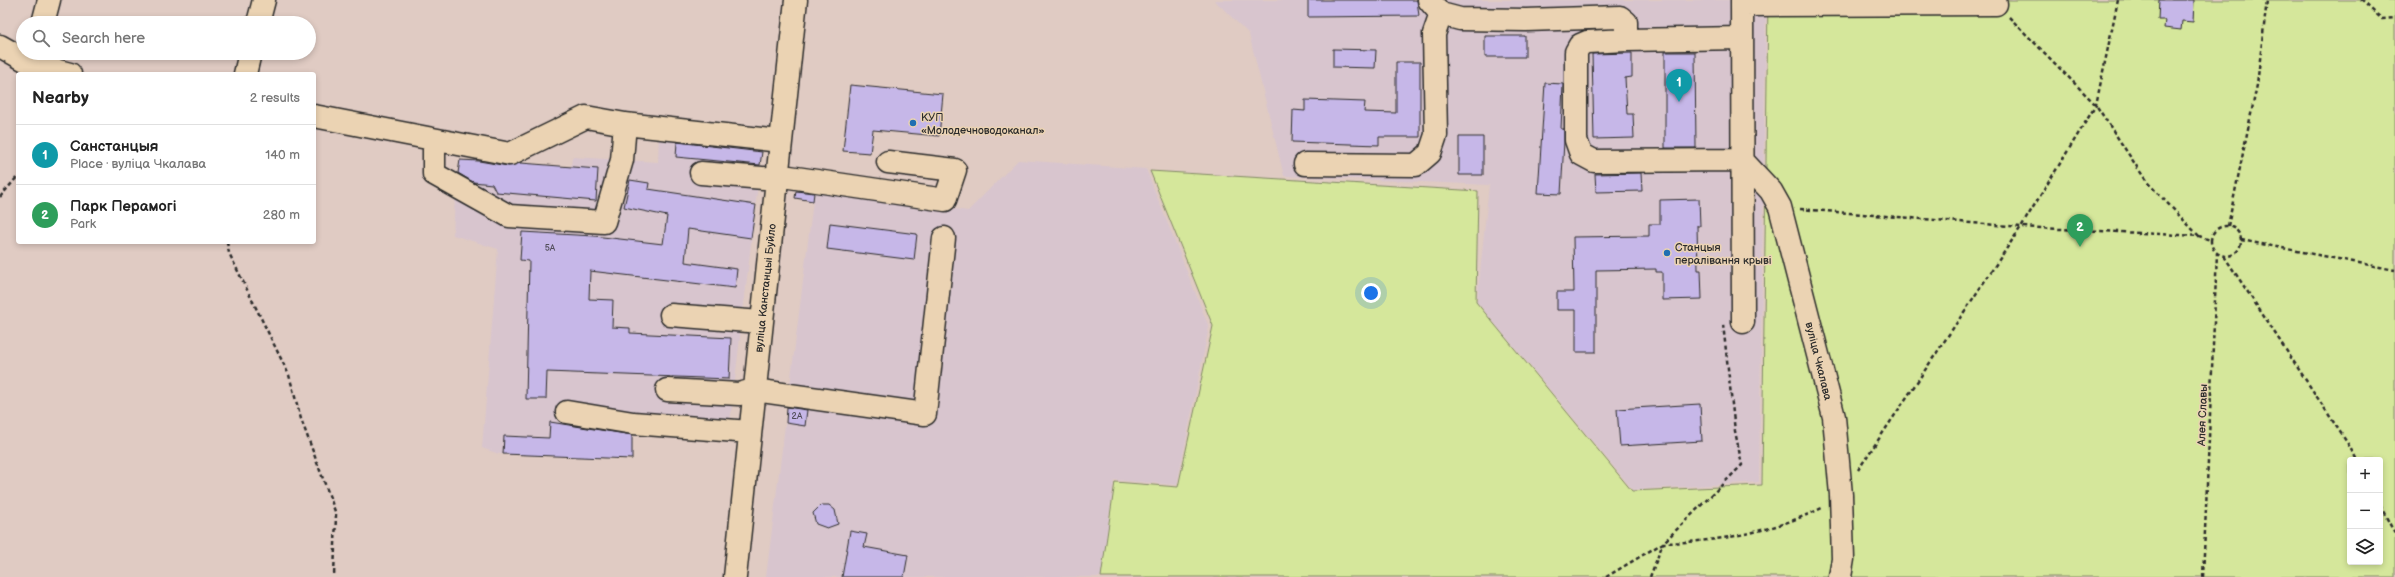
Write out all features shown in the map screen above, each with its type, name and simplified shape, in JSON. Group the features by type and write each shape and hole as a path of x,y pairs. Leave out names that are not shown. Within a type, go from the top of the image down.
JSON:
{"street":[{"path":"45,16 49,0"},
{"path":"260,16 264,0"},
{"name":"вуліца Канстанцыі Буйло","path":"735,577 776,177 796,0"},
{"path":"1733,325 1742,160 1742,3 1996,4"},
{"path":"1305,164 1416,165 1430,153 1436,135 1434,34 1435,7 1460,19 1526,20 1600,9 1620,17 1626,22 1626,40"},
{"path":"1742,38 1587,42 1580,45 1576,52 1576,140 1581,154 1594,161 1742,160"},
{"path":"0,46 16,52"},
{"path":"38,60 66,72"},
{"path":"245,72 248,60"},
{"path":"316,116 510,154 586,117 625,124 780,140"},
{"path":"434,140 434,174 509,216 604,222 622,160 625,124"},
{"name":"вуліца Чкалава","path":"1742,160 1771,191 1780,207 1834,417 1841,495 1843,560 1840,577"},
{"path":"701,173 776,177 944,200 955,170 888,162"},
{"path":"667,390 739,394 754,390 925,414 944,238"},
{"path":"671,315 761,322"},
{"path":"567,412 633,423 750,432"}],"path":[{"path":"1663,543 1705,542 1742,535 1809,514 1834,502 1841,495 2021,227 2096,105 2118,0"},
{"path":"2228,226 2256,85 2267,0"},
{"path":"2361,0 2382,19 2395,18"},
{"path":"1996,4 2096,105 2147,182 2199,236"},
{"path":"0,197 16,178"},
{"path":"1780,207 2021,227 2199,236 2210,240 2217,253 2224,256 2355,457"},
{"path":"2210,240 2211,235 2218,228 2228,226 2236,229 2241,240 2236,252 2224,256"},
{"path":"2241,240 2395,270"},
{"path":"227,244 229,253 289,375 301,419 336,514 334,577"},
{"name":"Алея Славы","path":"2203,577 2217,253"},
{"path":"1606,577 1663,543 1742,464 1734,431 1733,325"},
{"path":"2383,511 2395,534"},
{"path":"1650,577 1663,543"}],"shaded area":[{"path":"1214,0 1766,0 1759,482 1633,490 1477,302 1489,185 1284,176 1249,34"},
{"path":"659,135 763,142 730,423 633,423 632,459 499,454 482,448 498,249 453,235 456,179 460,160 571,167 572,157 658,162"},
{"path":"1018,160 1146,169 1209,327 1177,485 1114,480 1101,577 766,577 813,201 795,198 797,184 968,211"}],"green space":[{"path":"1768,0 2395,0 2395,577 1101,577 1115,482 1178,487 1213,326 1150,171 1478,191 1476,302 1632,491 1762,485"}],"building":[{"path":"1308,0 1417,0 1419,16 1308,17"},
{"path":"2159,0 2194,0 2193,22 2182,21 2181,30 2164,28 2165,20 2158,20"},
{"path":"1485,36 1525,36 1525,57 1485,57"},
{"path":"1333,49 1376,50 1375,68 1333,67"},
{"path":"1665,52 1695,52 1696,148 1665,148"},
{"path":"1632,53 1632,77 1625,78 1627,114 1633,114 1634,138 1594,139 1592,54"},
{"path":"1396,62 1420,62 1420,137 1379,137 1379,145 1292,142 1293,110 1305,111 1305,100 1365,102 1364,112 1396,113"},
{"path":"1545,83 1563,84 1561,129 1564,129 1564,141 1561,194 1538,193"},
{"name":"КУП «Молодечноводоканал»","path":"850,85 943,94 939,136 873,130 870,153 843,151"},
{"path":"1459,137 1483,137 1483,175 1459,175"},
{"path":"677,142 762,152 760,165 676,157"},
{"path":"460,160 479,161 508,166 521,163 598,169 596,201 496,192 492,184 473,182 458,173"},
{"path":"1641,173 1642,191 1596,192 1595,174"},
{"path":"630,180 649,183 648,189 756,205 751,238 688,229 685,262 737,269 735,288 590,271 589,299 613,300 612,327 630,328 630,333 731,338 729,379 547,372 546,399 526,399 529,261 520,260 522,232 594,236 663,244 667,216 624,207"},
{"path":"796,191 814,193 813,201 795,198"},
{"path":"1699,199 1700,226 1697,226 1698,270 1701,270 1702,299 1662,300 1662,272 1656,272 1656,269 1596,270 1596,352 1576,352 1576,310 1557,310 1557,292 1574,292 1573,237 1649,236 1649,224 1660,224 1660,200"},
{"path":"830,223 917,234 914,260 827,249"},
{"path":"1700,404 1702,441 1620,446 1617,409"},
{"path":"787,407 807,410 805,426 786,423"},
{"path":"550,422 632,435 632,459 503,454 504,436 549,438"},
{"path":"821,505 829,505 835,510 838,524 827,528 816,524 813,513"},
{"path":"850,531 867,534 864,547 908,555 904,577 842,577"}],"place":[{"name":"Санстанцыя","path":"1679,102"},
{"name":"КУП «Молодечноводоканал»","path":"913,123"},
{"name":"Парк Перамогі","path":"2080,247"},
{"name":"Станцыя пералівання крыві","path":"1667,253"}]}
